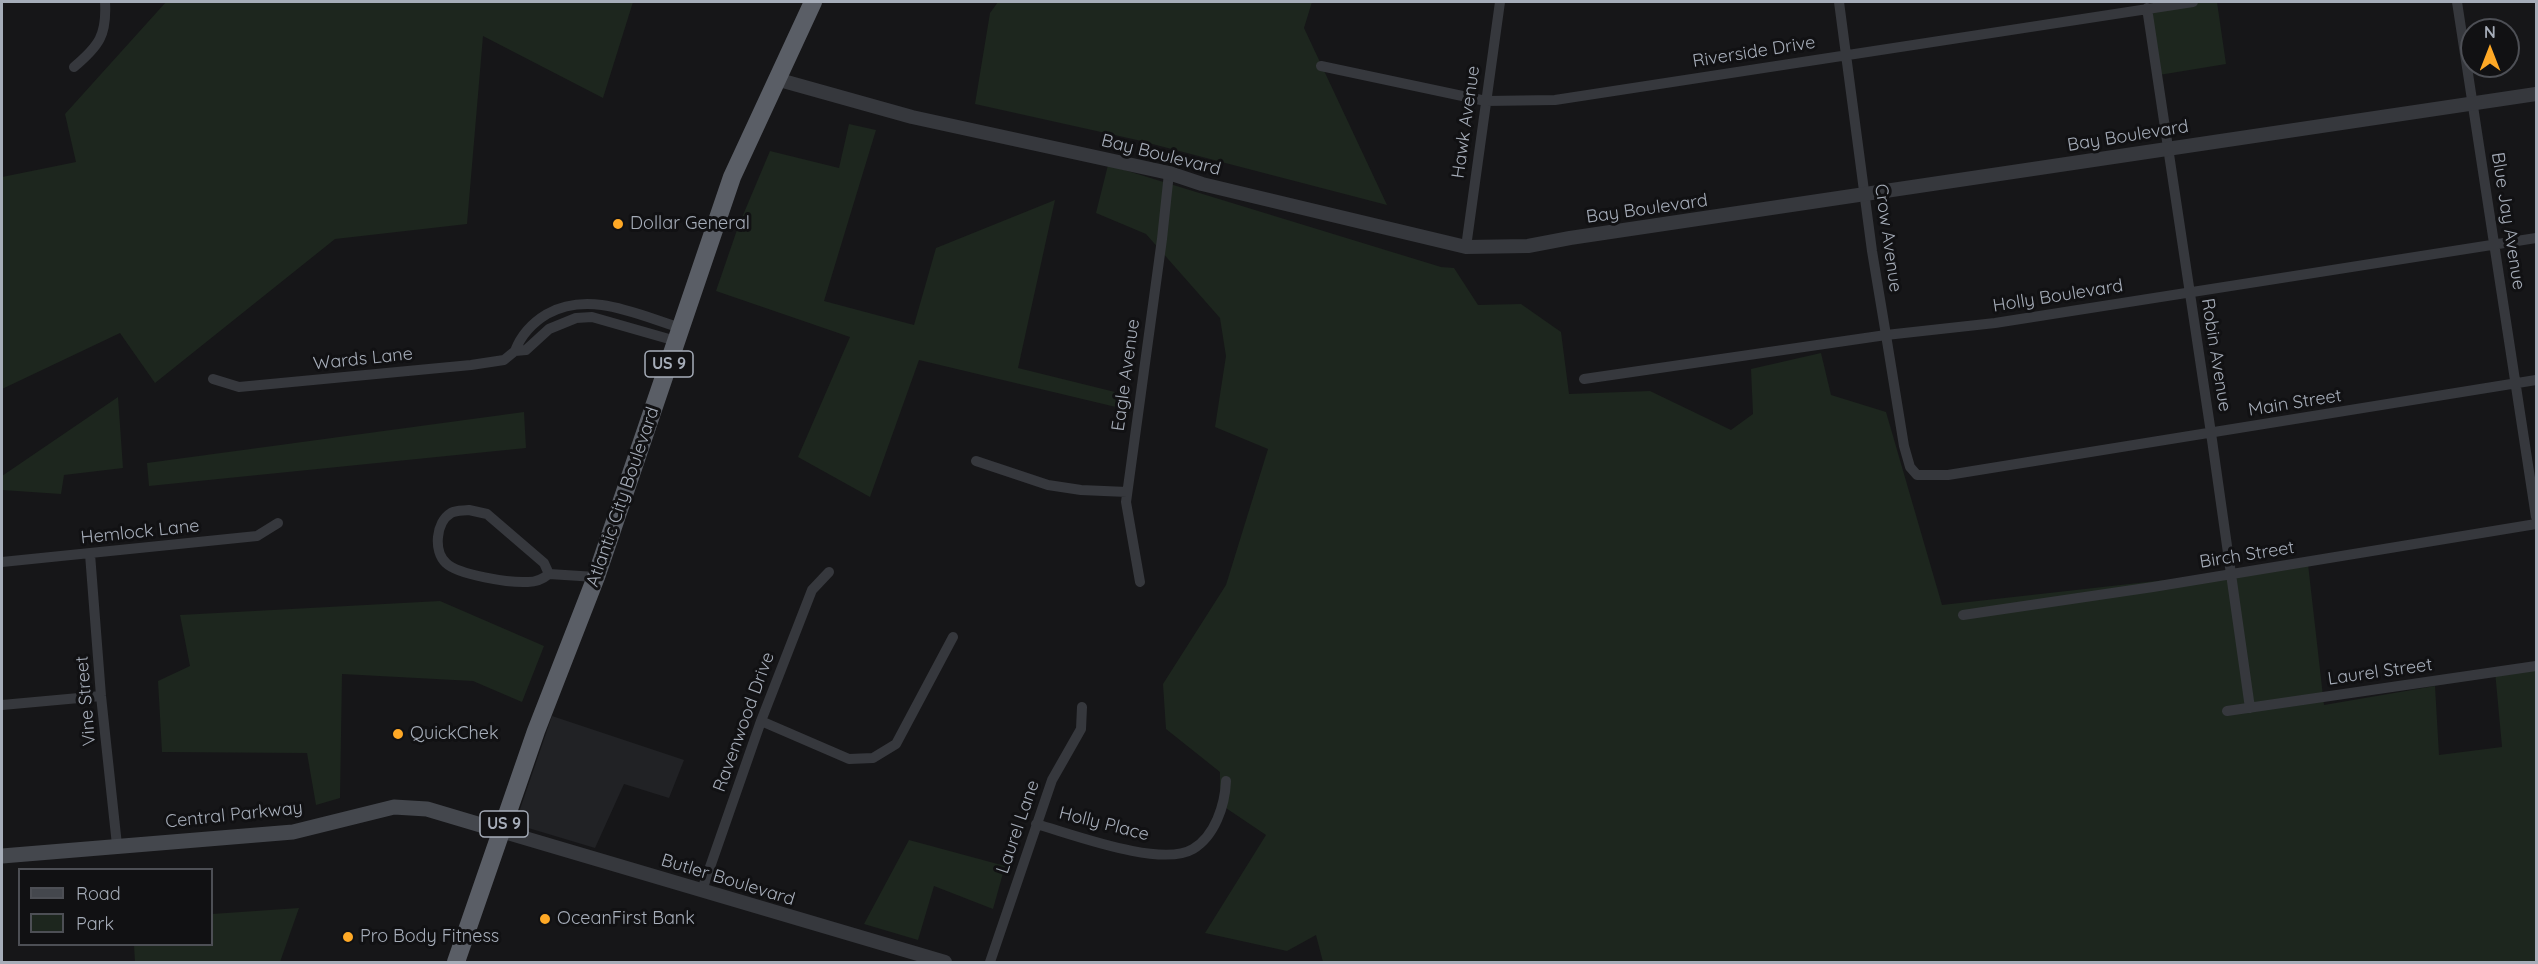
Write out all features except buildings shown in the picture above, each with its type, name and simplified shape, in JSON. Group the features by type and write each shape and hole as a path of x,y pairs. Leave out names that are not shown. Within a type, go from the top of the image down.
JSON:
{"highway":[{"name":"Atlantic City Boulevard","path":"456,963 536,731 596,577 732,177 813,2"}],"main road":[{"name":"Central Parkway","path":"2,856 293,832 377,809 406,806 427,809 501,831"}],"street":[{"path":"74,68 95,49 106,21 105,2"},
{"name":"Hawk Avenue","path":"1466,247 1500,2"},
{"name":"Crow Avenue","path":"1839,2 1864,195 1904,446 1910,467 1917,475"},
{"name":"Riverside Drive","path":"1321,66 1486,101 1555,100 2193,2"},
{"name":"Blue Jay Avenue","path":"2457,2 2536,517"},
{"name":"Robin Avenue","path":"2147,8 2250,708"},
{"name":"Bay Boulevard","path":"776,79 912,117 1169,173 1202,184 1466,247 1528,246 2536,94"},
{"name":"Eagle Avenue","path":"1140,582 1128,519 1127,492 1169,173"},
{"name":"Holly Boulevard","path":"1584,379 1886,335 1995,323 2536,238"},
{"name":"Wards Lane","path":"213,379 239,387 504,360 515,351 526,350 549,329 576,318 592,317 678,335"},
{"name":"Main Street","path":"1917,475 1948,475 2536,380"},
{"path":"976,461 1048,485 1081,490 1127,492"},
{"path":"549,574 544,563 487,514 470,510 454,512 445,517 440,526 438,543 440,553 446,564 460,571 510,581 530,582 542,579 549,574 596,577"},
{"name":"Hemlock Lane","path":"2,562 257,536 278,523"},
{"name":"Birch Street","path":"1963,615 2536,524"},
{"name":"Vine Street","path":"90,554 101,696 117,845"},
{"name":"Ravenwood Drive","path":"702,890 761,721 812,590 829,572"},
{"path":"761,721 849,759 873,758 896,744 953,637"},
{"name":"Laurel Street","path":"2227,711 2536,666"},
{"path":"2,705 101,696"},
{"name":"Laurel Lane","path":"990,963 1052,780 1081,729 1082,707"},
{"name":"Holly Place","path":"1036,824 1134,852 1177,854 1192,850 1211,830 1225,797 1226,781"},
{"name":"Butler Boulevard","path":"501,831 945,963"}],"shaded area":[{"path":"552,716 684,760 669,798 624,784 595,848 525,827 518,815"}],"green space":[{"path":"166,2 633,2 603,98 483,36 467,224 335,239 155,383 120,333 2,389 2,177 76,162 65,114"},
{"path":"998,2 1312,2 1304,28 1387,205 1137,140 975,104 990,13"},
{"path":"2172,2 2217,2 2226,64 2153,76 2146,5"},
{"path":"849,124 876,130 824,301 914,325 936,248 1055,200 1018,368 1115,392 1116,407 919,360 870,497 798,457 850,337 716,291 738,227 770,151 839,168"},
{"path":"1108,165 1441,267 1454,268 1478,305 1521,304 1561,332 1569,394 1650,391 1731,430 1753,414 1751,369 1821,353 1831,395 1886,412 1942,605 2308,564 2324,705 2435,686 2439,755 2502,747 2495,671 2534,664 2536,658 2536,962 1323,962 1316,935 1287,951 1205,933 1266,835 1220,804 1220,772 1166,729 1163,684 1226,585 1268,449 1215,427 1226,356 1220,318 1146,234 1096,213"},
{"path":"118,397 123,468 64,475 61,494 2,490 2,476"},
{"path":"524,412 526,448 149,486 147,463"},
{"path":"440,601 544,646 522,702 473,681 342,674 340,798 316,805 307,753 162,752 158,681 190,666 180,615"},
{"path":"909,840 1005,866 993,909 934,886 918,940 864,924"},
{"path":"299,908 280,962 135,962 134,946 213,946 213,914"}],"place":[{"name":"Dollar General","path":"618,224"},
{"name":"QuickChek","path":"398,734"},
{"name":"OceanFirst Bank","path":"545,919"},
{"name":"Pro Body Fitness","path":"348,937"}]}
